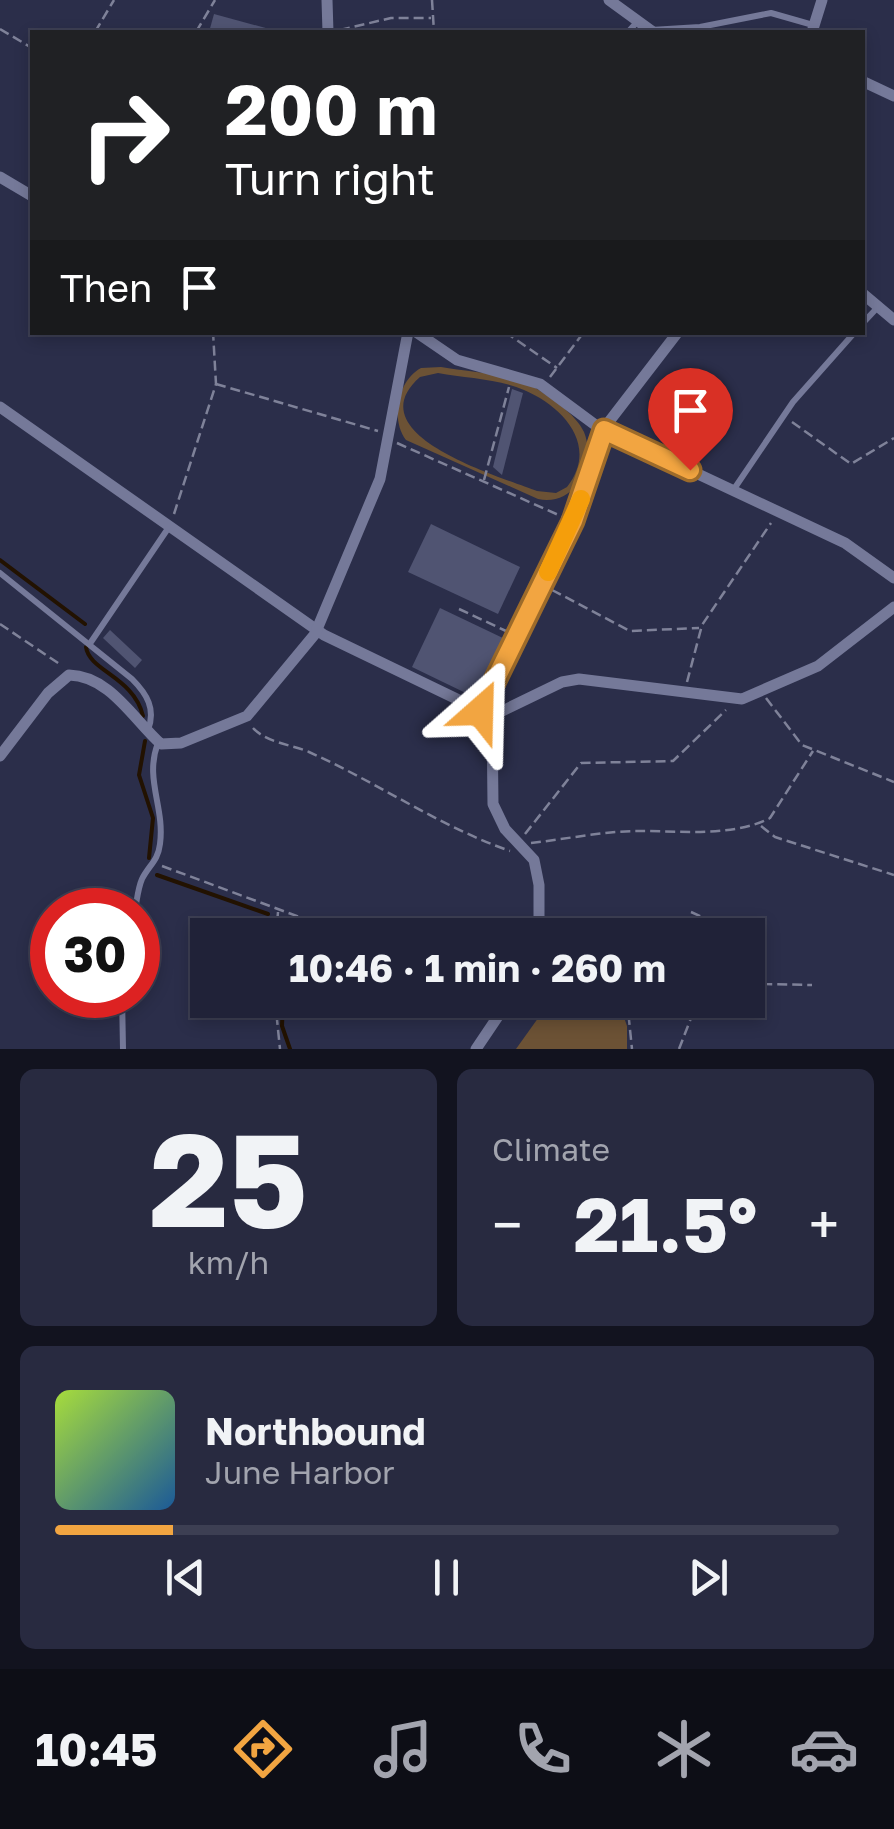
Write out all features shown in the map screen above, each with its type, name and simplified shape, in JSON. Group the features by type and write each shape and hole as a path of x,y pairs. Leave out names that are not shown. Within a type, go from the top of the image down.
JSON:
{"street":[{"path":"327,0 328,30"},
{"path":"609,0 650,30"},
{"path":"813,29 822,0"},
{"path":"865,82 894,96"},
{"path":"0,178 30,195"},
{"path":"865,296 894,320"},
{"path":"0,756 48,693 69,675 85,677 108,690 158,742 182,743 247,716 318,630 376,492 407,335"},
{"path":"420,335 457,360 543,386 604,430 845,543 894,578"},
{"path":"539,918 537,872 498,818 490,790 486,714 516,636 573,521 604,430 676,335"},
{"path":"0,406 318,630 486,714 570,680 732,699 763,692 818,666 894,607"},
{"path":"476,1049 497,1018"}],"lane":[{"path":"663,30 771,13 813,29"},
{"path":"630,30 638,22"},
{"path":"865,321 877,308"},
{"path":"734,490 784,416 852,335"},
{"path":"91,642 170,526"},
{"path":"0,573 91,642 145,694 152,714 148,730"},
{"path":"140,888 142,878 156,863 162,814 150,773 158,742"},
{"path":"122,1018 123,1049"}],"path":[{"path":"96,30 114,0"},
{"path":"197,30 215,0"},
{"path":"432,0 434,30"},
{"path":"337,30 391,18 432,18"},
{"path":"0,28 30,47"},
{"path":"170,526 216,384 213,335"},
{"path":"509,335 557,368"},
{"path":"543,386 582,335"},
{"path":"216,384 388,436 573,521"},
{"path":"484,482 510,386"},
{"path":"784,416 851,464 894,438"},
{"path":"686,694 701,628 778,511"},
{"path":"542,584 630,631 701,628"},
{"path":"459,609 516,636"},
{"path":"0,624 69,675"},
{"path":"763,692 802,745 894,782"},
{"path":"247,716 262,737 295,746 379,785 463,834 511,851 581,762 673,761 732,699"},
{"path":"520,844 612,833 697,835 708,830 759,824 770,818 812,750"},
{"path":"759,824 775,837 894,874"},
{"path":"156,863 300,918"},
{"path":"277,918 278,910"},
{"path":"692,912 705,918"},
{"path":"765,984 812,984"},
{"path":"277,1018 280,1049"},
{"path":"629,1018 632,1049"},
{"path":"679,1049 691,1018"}],"shaded area":[{"path":"441,367 511,378 554,400 584,432 588,457 580,480 563,496 538,499 406,440 398,422 399,401 407,381 421,368","holes":["438,373 514,386 539,397 564,417 578,443 579,457 567,487 556,493 537,491 467,464 419,435 406,417 405,398 420,377"]},
{"path":"538,1018 624,1018 627,1026 627,1049 516,1049"}],"building":[{"path":"214,14 273,30 210,30"},
{"path":"512,389 523,393 502,475 493,467"},
{"path":"431,524 520,567 498,614 408,572"},
{"path":"440,608 505,639 476,698 412,667"},
{"path":"110,630 142,660 135,668 103,638"}],"waterway":[{"path":"0,560 85,624"},
{"path":"86,647 95,662 131,692 143,716"},
{"path":"145,741 139,775 153,818 149,858"},
{"path":"157,875 268,914"},
{"path":"282,1018 290,1049"}],"slow traffic":[{"path":"548,572 581,499"}],"route":[{"path":"480,711 573,521 604,430 690,470"}]}
